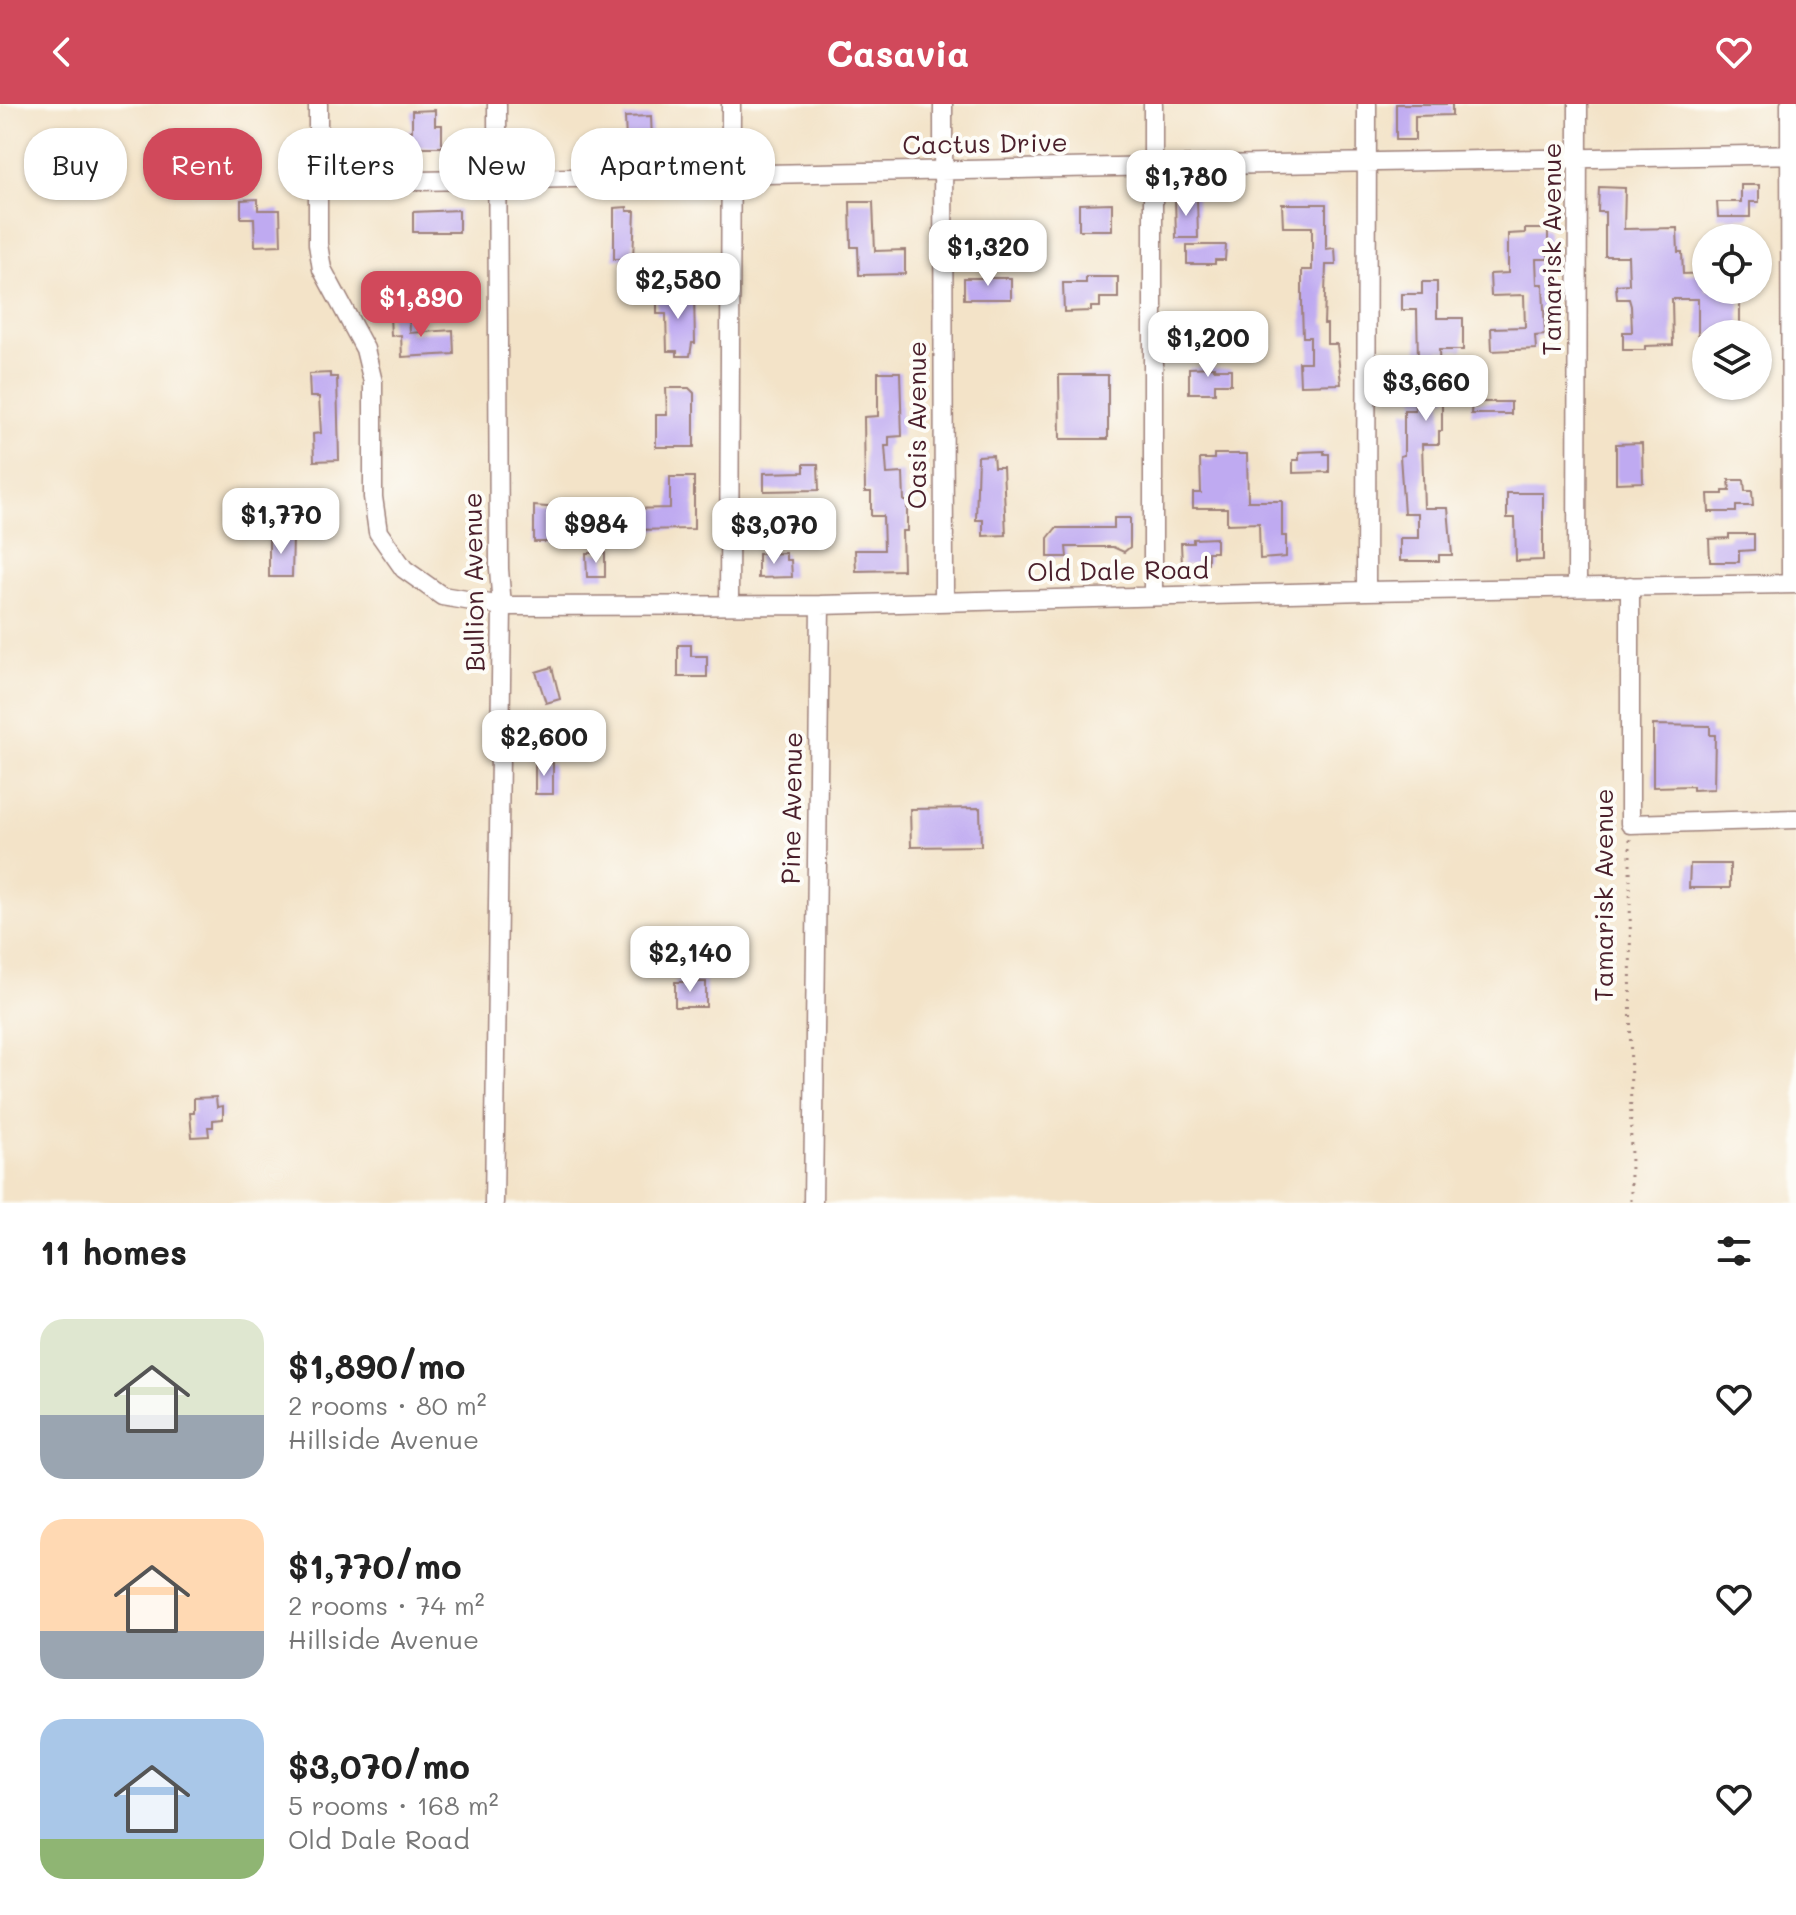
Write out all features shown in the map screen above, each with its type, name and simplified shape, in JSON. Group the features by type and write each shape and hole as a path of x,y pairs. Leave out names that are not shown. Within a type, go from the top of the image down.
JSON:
{"street":[{"path":"318,104 318,128"},
{"name":"Bullion Avenue","path":"497,104 497,128"},
{"path":"731,104 731,128"},
{"name":"Oasis Avenue","path":"943,104 944,601"},
{"path":"1153,104 1153,596"},
{"path":"1366,591 1367,104"},
{"name":"Tamarisk Avenue","path":"1577,586 1578,104"},
{"path":"1790,104 1793,154 1793,584"},
{"name":"Cactus Drive","path":"775,174 1153,168 1368,160 1793,154"},
{"name":"Old Dale Road","path":"319,200 318,244 322,269 365,349 373,382 373,497 378,532 404,569 442,596 502,606 820,605 1577,586 1793,584"},
{"name":"Bullion Avenue","path":"494,1203 502,606 499,569 498,200"},
{"path":"729,605 731,200"},
{"name":"Tamarisk Avenue","path":"1630,586 1630,824"},
{"name":"Pine Avenue","path":"813,1203 820,605"},
{"path":"1630,824 1796,819"}],"path":[{"name":"Tamarisk Avenue","path":"1630,824 1631,1203"}],"building":[{"path":"1396,104 1452,104 1452,115 1415,116 1415,140 1396,140"},
{"path":"435,110 435,125 442,125 439,128 439,147 423,147 423,128 412,128 412,111"},
{"path":"651,116 652,128 625,128 625,117"},
{"path":"1741,185 1759,185 1759,202 1750,202 1750,217 1718,217 1717,202 1741,202"},
{"path":"1599,187 1625,188 1624,229 1677,228 1683,274 1692,274 1692,299 1672,299 1673,345 1623,350 1623,332 1632,332 1631,306 1629,299 1617,299 1616,285 1629,284 1628,256 1605,256 1605,212 1598,212"},
{"path":"1175,197 1197,197 1198,238 1176,238"},
{"path":"241,200 258,200 258,210 280,210 281,245 255,246 254,218 241,218"},
{"path":"850,202 873,202 875,251 905,250 905,274 859,275 858,247 851,247"},
{"path":"1112,203 1112,230 1079,230 1079,204"},
{"path":"1282,204 1326,204 1326,249 1335,248 1336,265 1326,265 1324,324 1327,324 1327,344 1337,344 1341,384 1300,385 1299,362 1310,362 1310,337 1303,337 1302,270 1312,270 1312,227 1283,227"},
{"path":"627,207 627,211 635,211 633,259 614,259 614,208"},
{"path":"459,210 459,232 413,232 413,212"},
{"path":"1525,229 1548,229 1548,259 1536,259 1537,284 1543,284 1545,335 1535,336 1536,349 1492,351 1491,328 1525,327 1524,295 1491,296 1490,274 1508,273 1508,234 1525,233"},
{"path":"1187,245 1226,245 1225,260 1215,260 1215,264 1187,264"},
{"path":"1086,277 1118,277 1118,298 1100,298 1100,307 1091,307 1091,311 1064,312 1063,283 1086,283"},
{"path":"964,278 1011,278 1011,299 964,299"},
{"path":"1422,282 1437,282 1437,318 1463,318 1463,350 1439,350 1440,379 1447,379 1447,398 1442,398 1439,444 1422,444 1424,508 1448,508 1452,555 1439,555 1439,561 1400,561 1400,538 1418,538 1418,513 1404,513 1400,456 1404,455 1404,410 1415,410 1414,378 1402,378 1401,361 1418,361 1417,310 1402,310 1402,294 1422,294"},
{"path":"657,294 694,294 695,343 692,343 690,356 677,356 677,351 667,351 666,314 657,314"},
{"path":"1698,304 1740,304 1740,320 1698,320"},
{"path":"409,314 410,333 453,330 454,354 402,357 401,335 391,336 390,316"},
{"path":"1189,368 1231,369 1231,384 1215,384 1215,393 1189,393"},
{"path":"878,372 900,372 902,436 889,437 889,446 885,446 887,474 903,473 907,531 902,531 903,570 856,571 855,550 884,550 883,516 871,516 871,492 865,492 864,417 878,416"},
{"path":"330,373 330,377 337,377 339,460 314,461 313,434 321,433 319,397 310,397 309,374"},
{"path":"1059,375 1108,375 1108,439 1060,439"},
{"path":"666,388 689,388 694,393 694,447 656,447 656,415 667,415"},
{"path":"1472,402 1511,402 1511,414 1471,414"},
{"path":"1642,443 1643,482 1616,483 1616,444"},
{"path":"1324,451 1324,454 1329,454 1329,472 1293,473 1293,460 1299,460 1299,452"},
{"path":"1214,454 1247,454 1248,501 1282,501 1282,536 1286,536 1286,557 1260,559 1259,523 1227,524 1227,508 1193,508 1193,493 1201,493 1200,459 1214,459"},
{"path":"993,455 994,467 1003,467 1006,535 983,536 983,520 976,520 978,456"},
{"path":"804,464 818,464 819,490 764,491 764,473 804,472"},
{"path":"670,477 694,477 694,529 626,530 626,509 670,508"},
{"path":"1729,480 1744,480 1745,491 1752,491 1753,506 1736,506 1736,512 1709,512 1708,494 1730,491"},
{"path":"1507,493 1543,493 1543,560 1516,561 1515,518 1507,518"},
{"path":"534,506 573,509 573,528 561,528 561,542 534,542"},
{"path":"1114,518 1130,518 1130,547 1124,552 1113,547 1066,547 1067,557 1048,557 1048,538 1056,528 1114,528"},
{"path":"1729,534 1754,534 1754,550 1739,551 1739,562 1710,562 1709,539 1729,538"},
{"path":"269,536 293,536 292,577 269,577"},
{"path":"1216,538 1216,552 1208,552 1208,564 1182,565 1181,543"},
{"path":"586,553 605,553 605,577 587,577"},
{"path":"786,553 786,560 791,560 792,577 758,578 758,554"},
{"path":"678,645 691,645 691,656 707,656 707,677 678,677"},
{"path":"552,667 560,699 546,703 536,672"},
{"path":"1653,725 1710,726 1710,735 1715,735 1714,789 1653,787"},
{"path":"535,763 553,763 553,794 535,794"},
{"path":"980,808 981,846 911,847 910,809"},
{"path":"1690,864 1730,864 1730,888 1689,888"},
{"path":"675,982 706,982 706,1007 675,1007"},
{"path":"216,1097 217,1107 223,1106 223,1119 213,1120 213,1127 208,1127 209,1136 192,1137 190,1113 194,1113 194,1098"}]}
